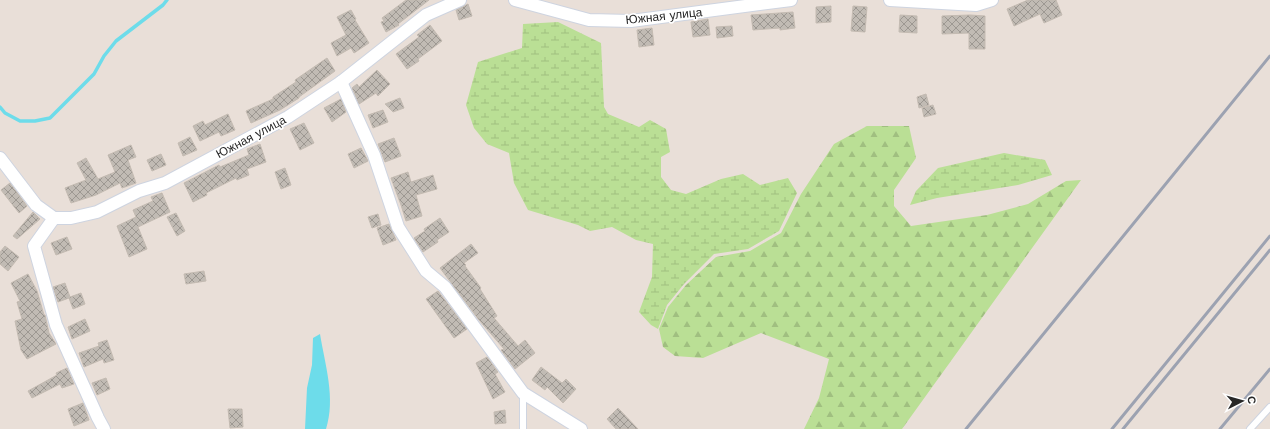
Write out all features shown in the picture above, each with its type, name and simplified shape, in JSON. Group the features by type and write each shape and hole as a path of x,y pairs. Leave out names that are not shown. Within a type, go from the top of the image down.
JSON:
{"street":[{"name":"Южная улица","path":"54,218 71,218 97,212 139,191 165,183 288,117 341,82 426,15 460,0"},
{"name":"Южная улица","path":"515,0 589,20 631,21 791,0"},
{"path":"890,0 931,1 976,5 992,0"},
{"path":"341,82 374,156 398,227 426,271 445,287 523,394 581,429"},
{"path":"0,158 36,205 54,218 34,246 56,325 104,429"}],"lane":[{"path":"523,394 523,429"},
{"path":"1250,429 1270,407"}],"green space":[{"path":"558,22 601,43 604,107 608,114 639,127 650,120 666,129 670,152 661,157 661,177 671,190 686,194 721,179 743,174 760,185 788,178 797,193 779,231 748,249 714,254 684,284 667,305 658,329 651,325 639,312 652,277 653,244 636,240 612,227 590,231 578,225 528,210 514,183 509,153 487,144 474,128 466,105 478,62 522,48 523,24"},
{"path":"867,126 909,126 916,158 894,190 894,206 911,226 987,215 1028,204 1066,181 1081,180 902,429 804,429 819,398 829,359 761,333 703,358 675,356 663,347 659,329 668,307 686,285 716,257 750,251 781,233 801,194 834,144"},
{"path":"1004,153 1045,160 1052,175 1018,185 937,198 910,205 916,191 938,168"}],"water":[{"path":"320,334 329,382 329,417 326,429 305,429 307,388 312,365 313,338"}],"building":[{"path":"406,0 429,0 398,24 399,25 386,32 381,22 384,21 382,18"},
{"path":"1028,0 1056,0 1062,15 1044,23 1040,14 1014,26 1007,9"},
{"path":"468,4 472,16 459,20 456,10"},
{"path":"831,6 831,22 816,23 816,7"},
{"path":"853,6 867,7 865,32 851,31"},
{"path":"351,10 356,19 355,20 369,43 354,53 351,48 337,56 331,43 346,35 337,17"},
{"path":"793,12 795,28 780,30 780,28 753,30 751,15"},
{"path":"900,15 917,16 917,33 899,32"},
{"path":"942,16 985,16 985,49 969,49 969,33 942,34"},
{"path":"708,19 710,35 693,37 691,22"},
{"path":"430,25 442,41 418,59 419,61 407,69 396,54 419,37 417,35"},
{"path":"732,26 733,36 717,38 716,27"},
{"path":"652,28 654,45 639,47 637,30"},
{"path":"327,58 335,71 299,98 280,110 251,123 246,111 273,99 273,97 296,82 295,80"},
{"path":"377,70 390,84 378,96 376,93 359,104 352,88 357,84 359,87"},
{"path":"926,94 929,105 919,108 917,97"},
{"path":"400,98 404,108 393,112 385,104"},
{"path":"341,99 346,112 332,122 324,108"},
{"path":"933,105 936,114 924,117 922,108"},
{"path":"383,110 388,122 373,128 368,115"},
{"path":"228,114 235,130 221,136 219,132 200,141 193,126 203,121 205,125"},
{"path":"304,123 314,143 300,150 290,129"},
{"path":"190,137 197,150 183,156 178,143"},
{"path":"394,138 401,156 385,162 378,144"},
{"path":"260,144 266,162 247,169 249,175 237,180 236,178 206,193 207,195 193,202 184,183 219,165 220,167 249,155 247,149"},
{"path":"131,145 136,157 128,160 136,183 122,188 120,183 96,195 71,203 65,188 86,180 77,163 86,158 98,179 115,172 108,155"},
{"path":"361,148 368,161 354,168 348,154"},
{"path":"161,154 166,165 152,171 147,160"},
{"path":"285,168 291,185 281,189 275,172"},
{"path":"408,172 411,182 433,175 437,189 416,195 422,216 406,221 391,178"},
{"path":"10,183 27,206 19,213 1,190"},
{"path":"162,193 170,212 138,227 147,249 129,257 117,226 136,217 133,210 153,201 151,197"},
{"path":"33,212 40,219 17,239 13,236"},
{"path":"176,213 185,231 177,236 167,217"},
{"path":"378,214 381,225 372,228 368,217"},
{"path":"440,218 449,232 437,240 438,242 423,252 414,238"},
{"path":"389,224 396,240 383,245 377,228"},
{"path":"67,237 72,249 56,255 51,243"},
{"path":"471,244 478,253 464,263 481,288 480,289 497,316 494,318 518,346 525,340 535,353 515,369 501,350 504,349 479,320 440,268"},
{"path":"5,246 19,257 8,271 0,264 0,252"},
{"path":"204,271 206,281 186,284 184,274"},
{"path":"28,274 37,291 49,333 56,344 27,359 21,350 15,321 22,319 17,302 20,301 11,283"},
{"path":"65,283 70,297 81,293 85,304 73,309 69,298 58,302 53,287"},
{"path":"438,291 467,329 454,338 426,299"},
{"path":"85,319 90,331 72,339 68,327"},
{"path":"107,340 114,360 104,363 103,359 84,367 79,353 99,346 98,343"},
{"path":"487,357 498,372 495,374 505,392 493,399 476,363"},
{"path":"541,367 562,383 566,379 576,389 563,403 547,387 545,390 532,380"},
{"path":"67,368 74,384 62,388 60,384 32,398 28,391 57,375 56,373"},
{"path":"106,378 110,389 97,395 92,383"},
{"path":"83,403 89,420 74,426 68,409"},
{"path":"618,408 638,429 616,429 607,419"},
{"path":"228,409 242,409 243,427 230,428"},
{"path":"505,410 506,423 495,424 494,412"}],"waterway":[{"path":"0,107 5,113 20,121 35,121 50,118 94,74 104,56 116,41 163,5 167,0"}],"railway":[{"path":"966,429 1270,56"},
{"path":"1112,429 1270,236"},
{"path":"1123,429 1270,250"},
{"path":"1220,429 1270,369"}]}
